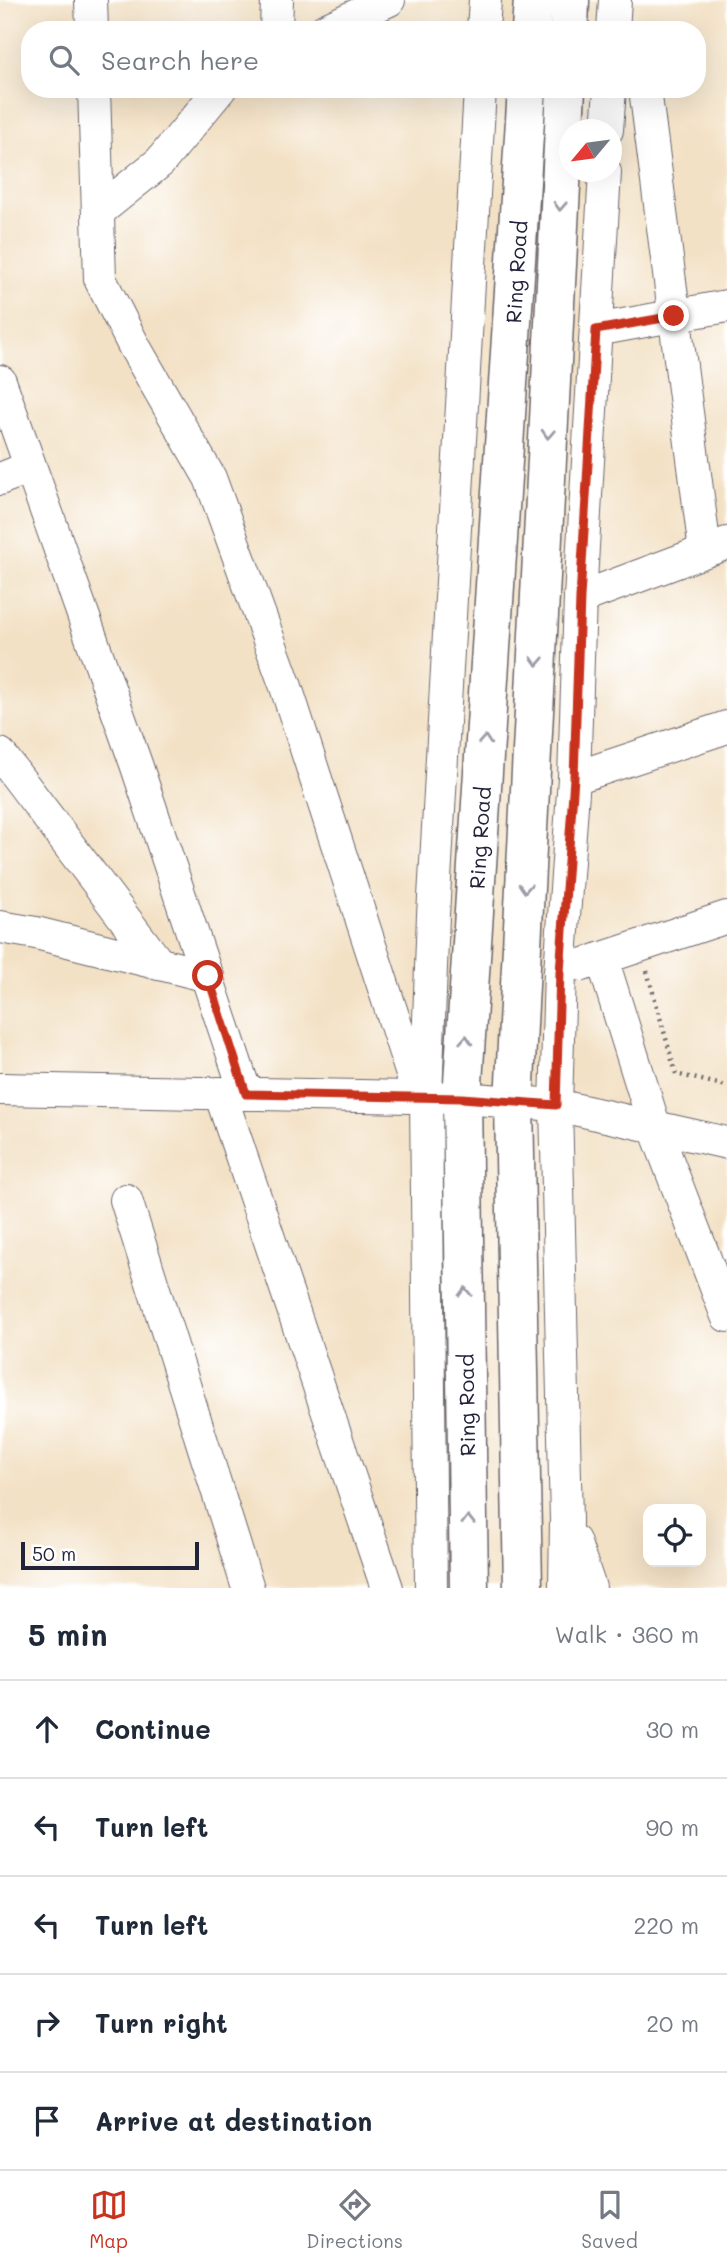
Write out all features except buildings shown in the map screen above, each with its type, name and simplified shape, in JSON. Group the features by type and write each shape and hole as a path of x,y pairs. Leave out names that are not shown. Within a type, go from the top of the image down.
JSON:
{"highway":[{"path":"532,21 533,0"},
{"path":"569,21 570,0"},
{"name":"Ring Road","path":"469,1588 436,1097 526,98"},
{"name":"Ring Road","path":"523,1588 514,1102 566,98"}],"street":[{"path":"91,0 92,21"},
{"path":"276,21 277,0"},
{"path":"344,21 389,0"},
{"path":"484,21 485,0"},
{"path":"94,98 100,279 134,346 210,478 436,1097"},
{"path":"97,212 160,162 213,98"},
{"path":"431,1588 436,1097 433,915 479,98"},
{"path":"608,119 609,98"},
{"path":"580,598 716,547 674,316 646,98"},
{"path":"565,1588 566,1520 556,1105 560,972 574,778 580,598 604,182"},
{"path":"596,330 727,306"},
{"path":"0,381 208,976 233,1093 387,1588"},
{"path":"0,479 30,467"},
{"path":"574,778 727,727"},
{"path":"0,754 159,964"},
{"path":"560,972 727,918"},
{"path":"0,927 36,933 208,976"},
{"path":"602,958 655,1128 727,1316"},
{"path":"0,1089 436,1097 556,1105 727,1143"},
{"path":"126,1200 248,1588"},
{"path":"566,1520 590,1588"}],"path":[{"path":"646,972 676,1074 727,1086"}],"route":[{"path":"208,976 246,1094 462,1098 556,1105 560,972 574,778 580,598 596,330 674,316"}]}
